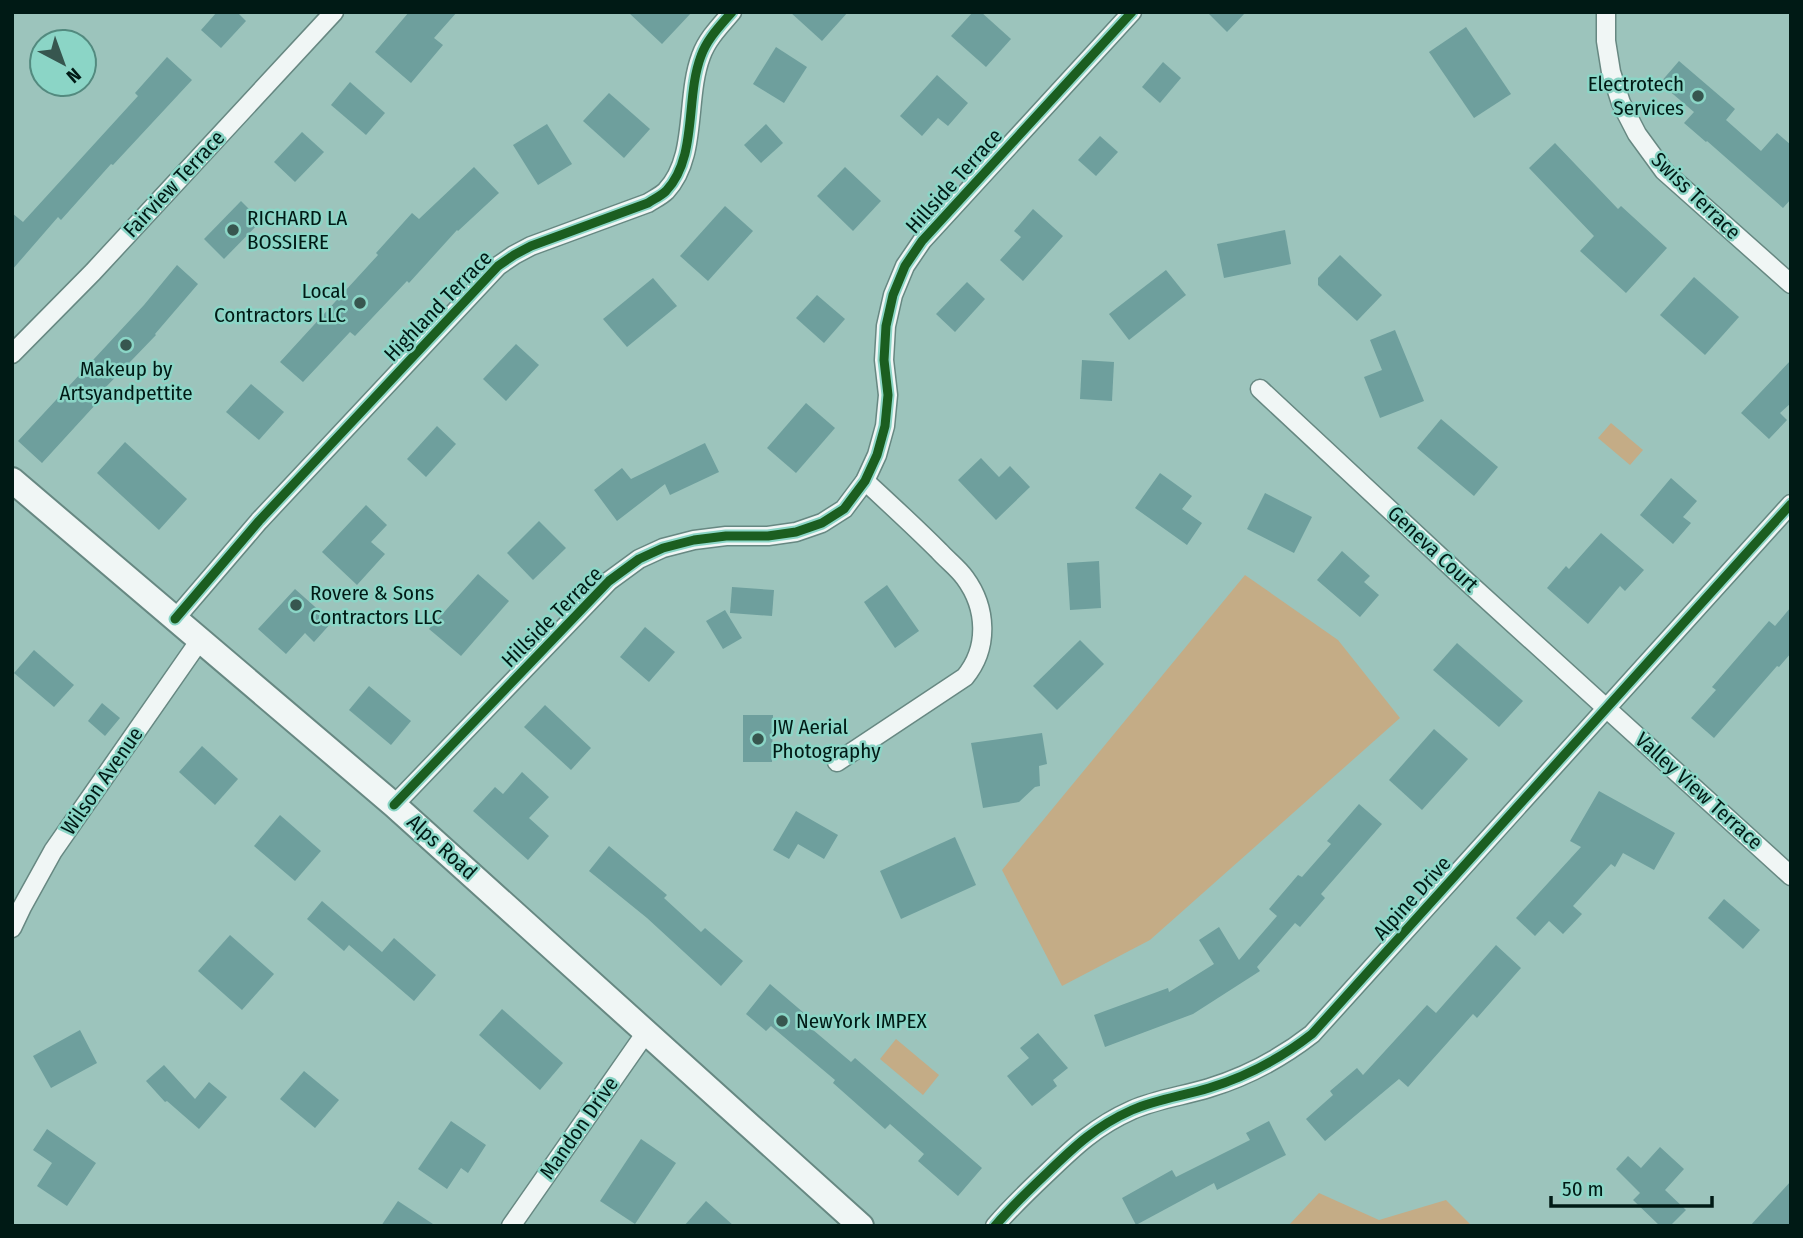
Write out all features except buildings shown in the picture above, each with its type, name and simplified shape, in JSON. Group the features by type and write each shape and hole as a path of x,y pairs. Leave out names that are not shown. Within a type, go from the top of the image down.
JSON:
{"main road":[{"name":"Alps Road","path":"12,480 394,805 861,1226"}],"street":[{"name":"Fairview Terrace","path":"12,354 93,272 334,12"},
{"name":"Highland Terrace","path":"175,619 259,521 498,266 531,246 648,203 665,192 677,175 684,155 701,56 712,35 732,12"},
{"name":"Swiss Terrace","path":"1606,12 1606,41 1611,72 1621,103 1637,134 1664,171 1791,284"},
{"name":"Hillside Terrace","path":"394,805 609,581 639,559 663,548 694,540 796,532 822,523 844,509 865,481 877,455 885,426 888,395 884,360 886,326 893,295 905,266 922,241 1131,13"},
{"name":"Geneva Court","path":"1260,389 1607,708"},
{"path":"837,762 965,677 981,652 983,639 982,618 965,578 865,481"},
{"name":"Alpine Drive","path":"995,1226 1085,1137 1114,1118 1168,1097 1207,1089 1245,1076 1291,1050 1311,1034 1791,504"},
{"name":"Wilson Avenue","path":"12,928 53,852 200,640"},
{"name":"Valley View Terrace","path":"1607,708 1791,876"},
{"name":"Mandon Drive","path":"511,1226 647,1031"}],"shaded area":[{"path":"1611,423 1643,450 1630,465 1598,438"},
{"path":"1245,575 1338,640 1400,718 1150,940 1062,986 1002,870"},
{"path":"896,1039 939,1075 923,1095 880,1059"},
{"path":"1319,1193 1379,1220 1446,1200 1472,1226 1288,1226"}],"cycle path":[{"path":"175,619 259,521 498,266 531,246 648,203 666,191 683,161 696,72 701,56 710,38 732,12"},
{"path":"394,805 609,581 639,559 663,548 694,540 796,532 822,523 844,509 865,481 877,455 885,426 888,395 884,360 886,326 893,295 905,266 922,241 1132,12"},
{"path":"995,1226 1067,1154 1107,1123 1141,1106 1237,1078 1276,1059 1312,1034 1791,504"}],"place":[{"name":"Electrotech Services","path":"1698,96"},
{"name":"RICHARD LA BOSSIERE","path":"233,230"},
{"name":"Local Contractors LLC","path":"360,303"},
{"name":"Makeup by Artsyandpettite","path":"126,345"},
{"name":"Rovere & Sons Contractors LLC","path":"296,605"},
{"name":"JW Aerial Photography","path":"758,739"},
{"name":"NewYork IMPEX","path":"782,1021"}]}
